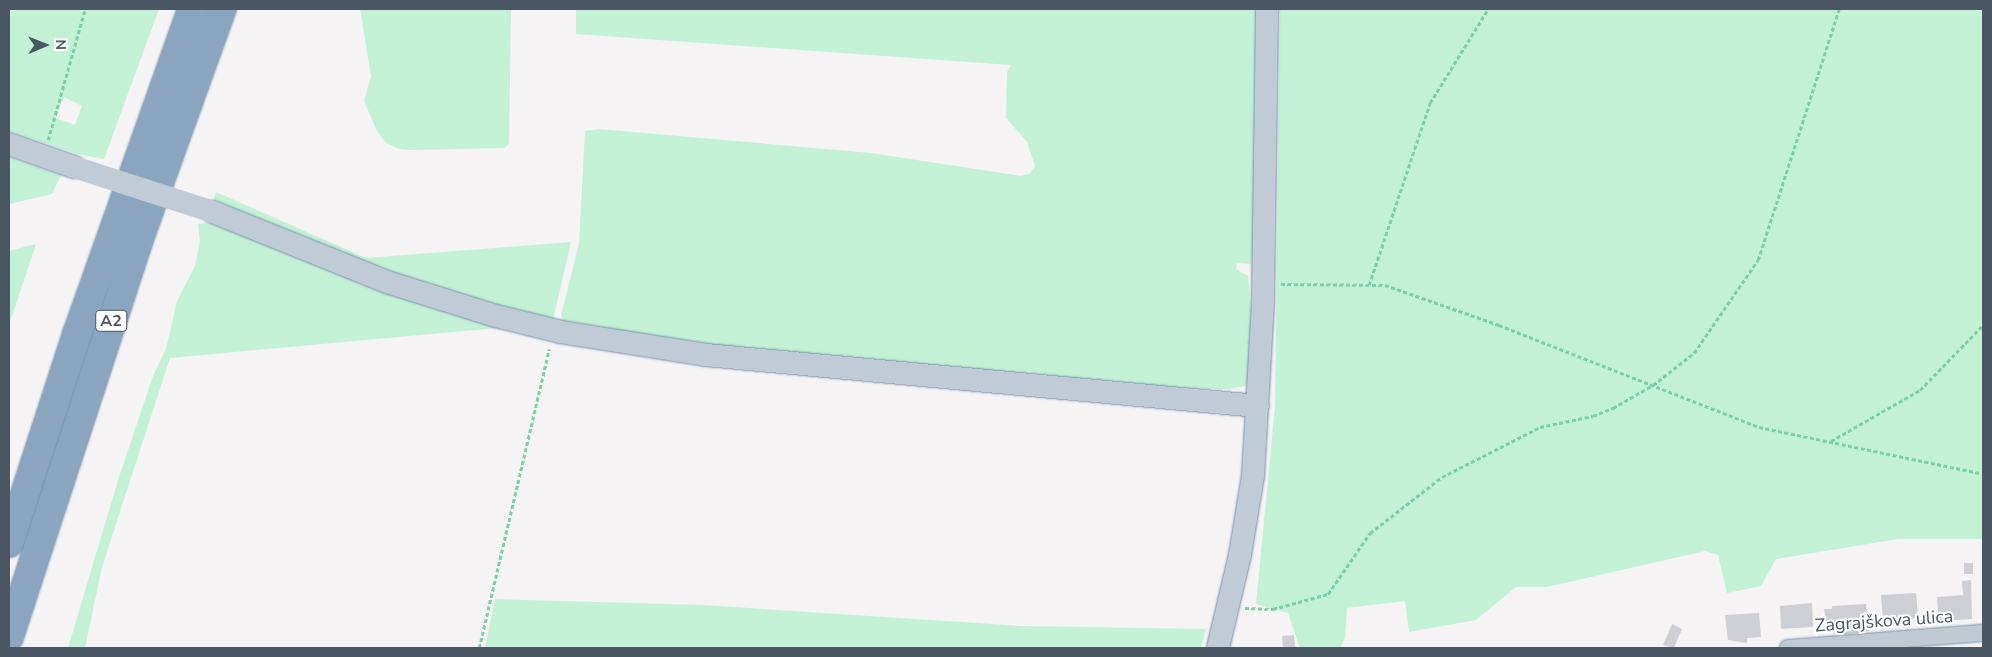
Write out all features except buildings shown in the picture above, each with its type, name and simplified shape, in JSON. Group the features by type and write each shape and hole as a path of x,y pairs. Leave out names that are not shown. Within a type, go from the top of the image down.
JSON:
{"highway":[{"name":"A2","path":"9,543 86,306 192,9"},
{"name":"A2","path":"9,637 106,335 222,9"}],"street":[{"path":"1218,648 1229,608 1253,476 1263,284 1267,9"},
{"path":"9,144 213,212 387,282 496,316 553,330 706,355 1258,406"},
{"name":"Zagrajškova ulica","path":"1788,648 1983,633"}],"path":[{"path":"44,156 85,9"},
{"path":"1369,285 1430,103 1488,9"},
{"path":"1229,608 1273,609 1328,594 1370,533 1442,476 1540,427 1593,416 1653,385 1694,353 1758,260 1840,9"},
{"path":"1263,284 1385,285 1499,325 1759,426 1983,474"},
{"path":"1830,442 1920,390 1983,326"},
{"path":"479,648 553,330"}],"green space":[{"path":"9,9 159,9 104,159 78,154 9,131","holes":["64,97 82,106 75,125 56,118"]},
{"path":"360,9 511,9 509,144 504,148 413,150 399,149 386,143 377,131 364,101 371,76"},
{"path":"576,9 1256,9 1254,236 1251,264 1237,263 1236,269 1248,276 1253,323 1250,385 1228,389 1194,389 909,368 565,328 561,315 579,244 585,131 599,129 871,153 1021,176 1029,174 1035,166 1027,142 1006,118 1007,72 1011,65 576,34"},
{"path":"1280,9 1983,9 1983,539 1898,539 1776,559 1761,586 1727,593 1718,555 1705,551 1547,587 1516,587 1476,620 1409,632 1405,601 1347,608 1345,638 1340,648 1300,648 1288,613 1256,604 1275,406"},
{"path":"9,157 61,175 52,194 9,204"},
{"path":"216,192 366,258 571,242 553,320 436,294 213,203"},
{"path":"209,223 508,327 170,358 102,567 85,648 68,648 119,477 153,376 166,349 177,301 195,266 200,241 198,224"},
{"path":"36,244 9,325 9,251"},
{"path":"495,599 703,605 1021,626 1206,629 1201,648 485,648"}]}
